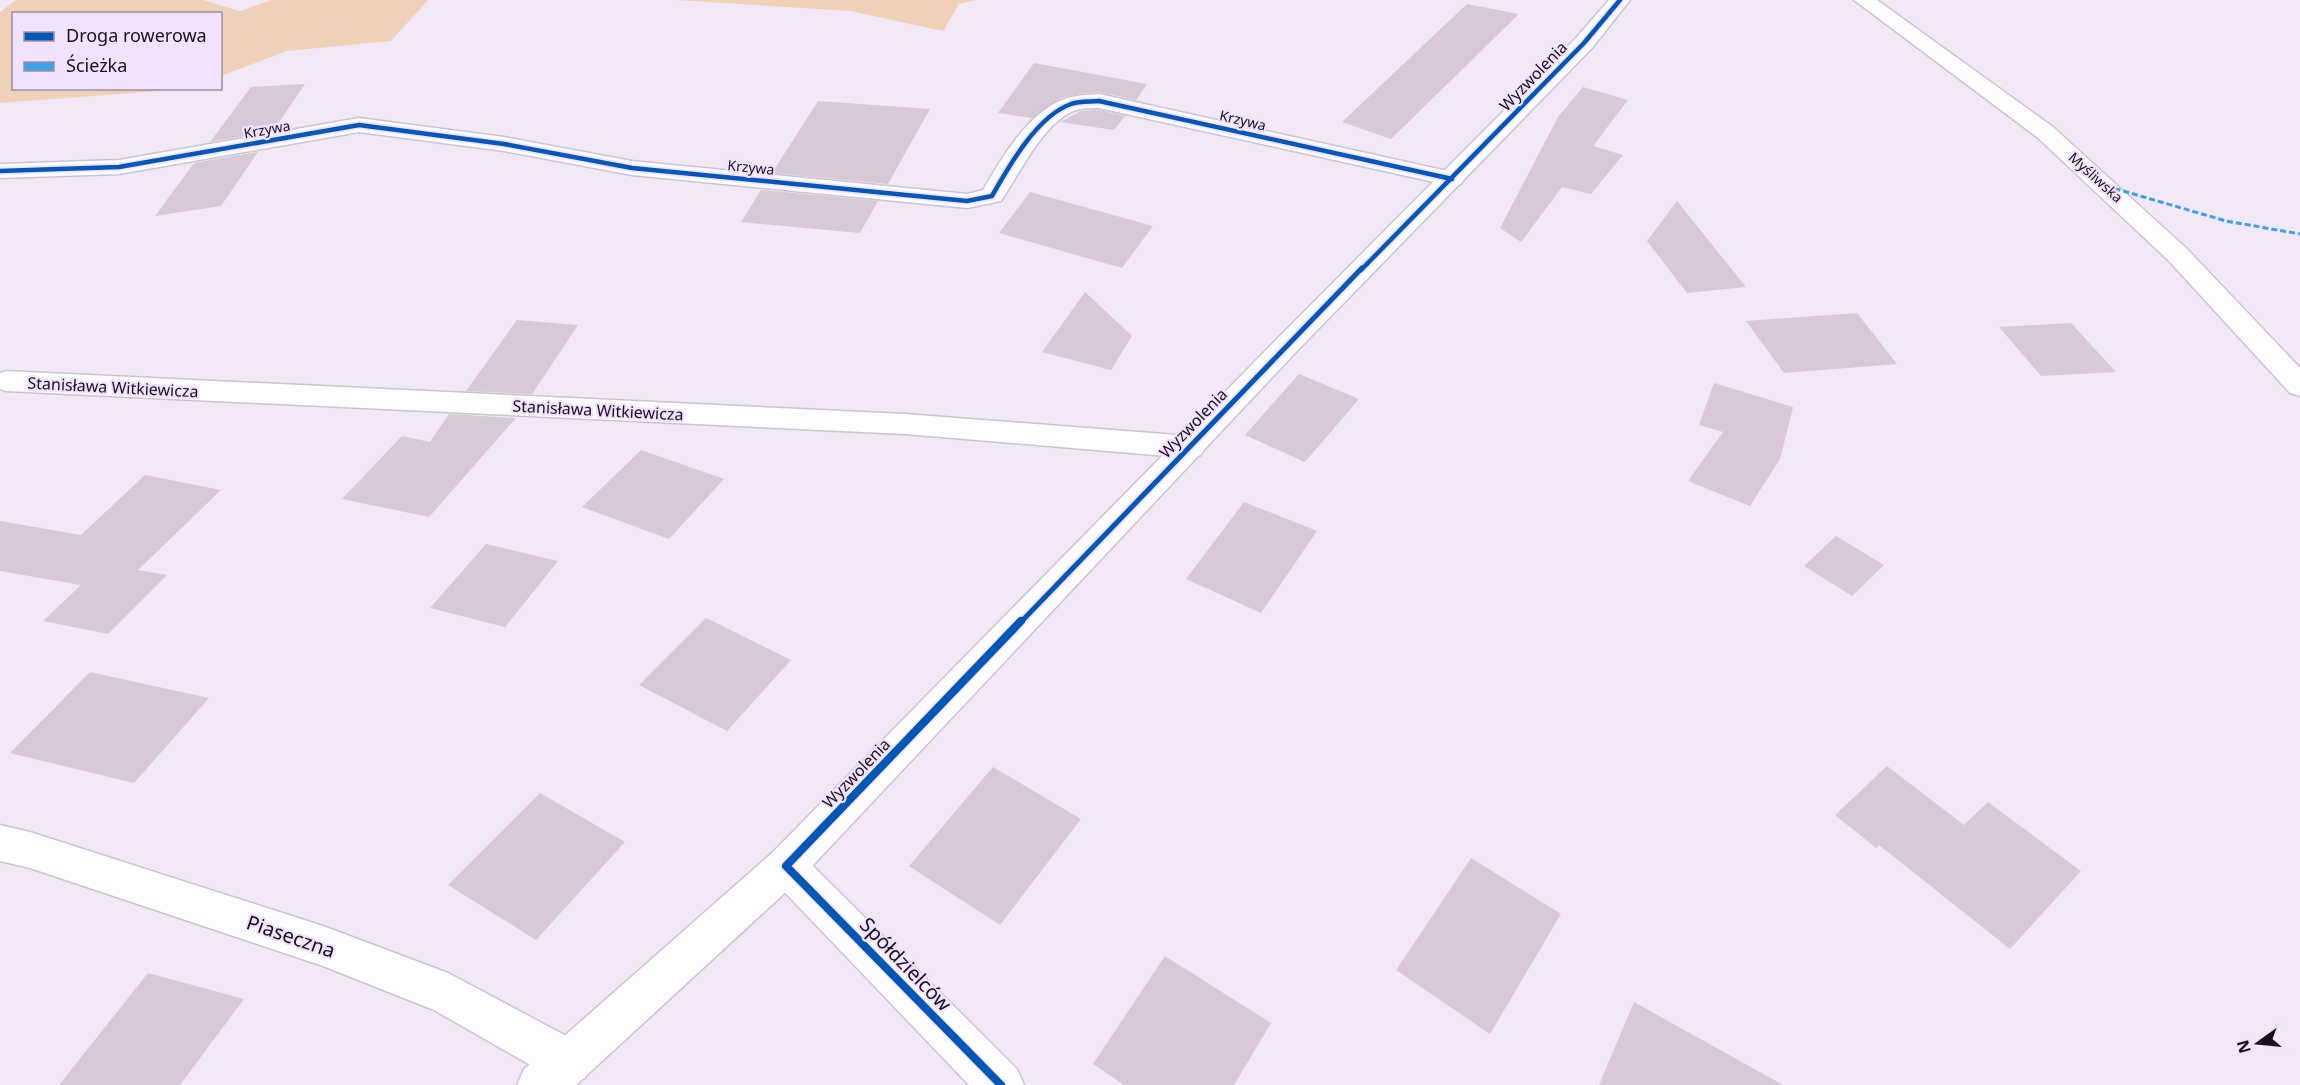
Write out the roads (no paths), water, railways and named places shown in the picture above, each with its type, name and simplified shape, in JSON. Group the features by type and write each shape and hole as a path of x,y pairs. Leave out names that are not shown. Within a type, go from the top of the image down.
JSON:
{"street":[{"name":"Wyzwolenia","path":"554,1074 786,866 1286,346 1584,43 1620,0"},
{"name":"Myśliwska","path":"1864,0 2045,132 2178,255 2300,386"},
{"name":"Krzywa","path":"0,171 119,167 359,125 504,144 632,168 967,201 992,196 1030,138 1057,110 1070,104 1099,101 1452,179"},
{"name":"Stanisława Witkiewicza","path":"6,381 905,424 1190,447"},
{"name":"Piaseczna","path":"0,843 41,854 322,946 438,990 554,1074"},
{"name":"Spółdzielców","path":"786,866 1001,1085"}]}
